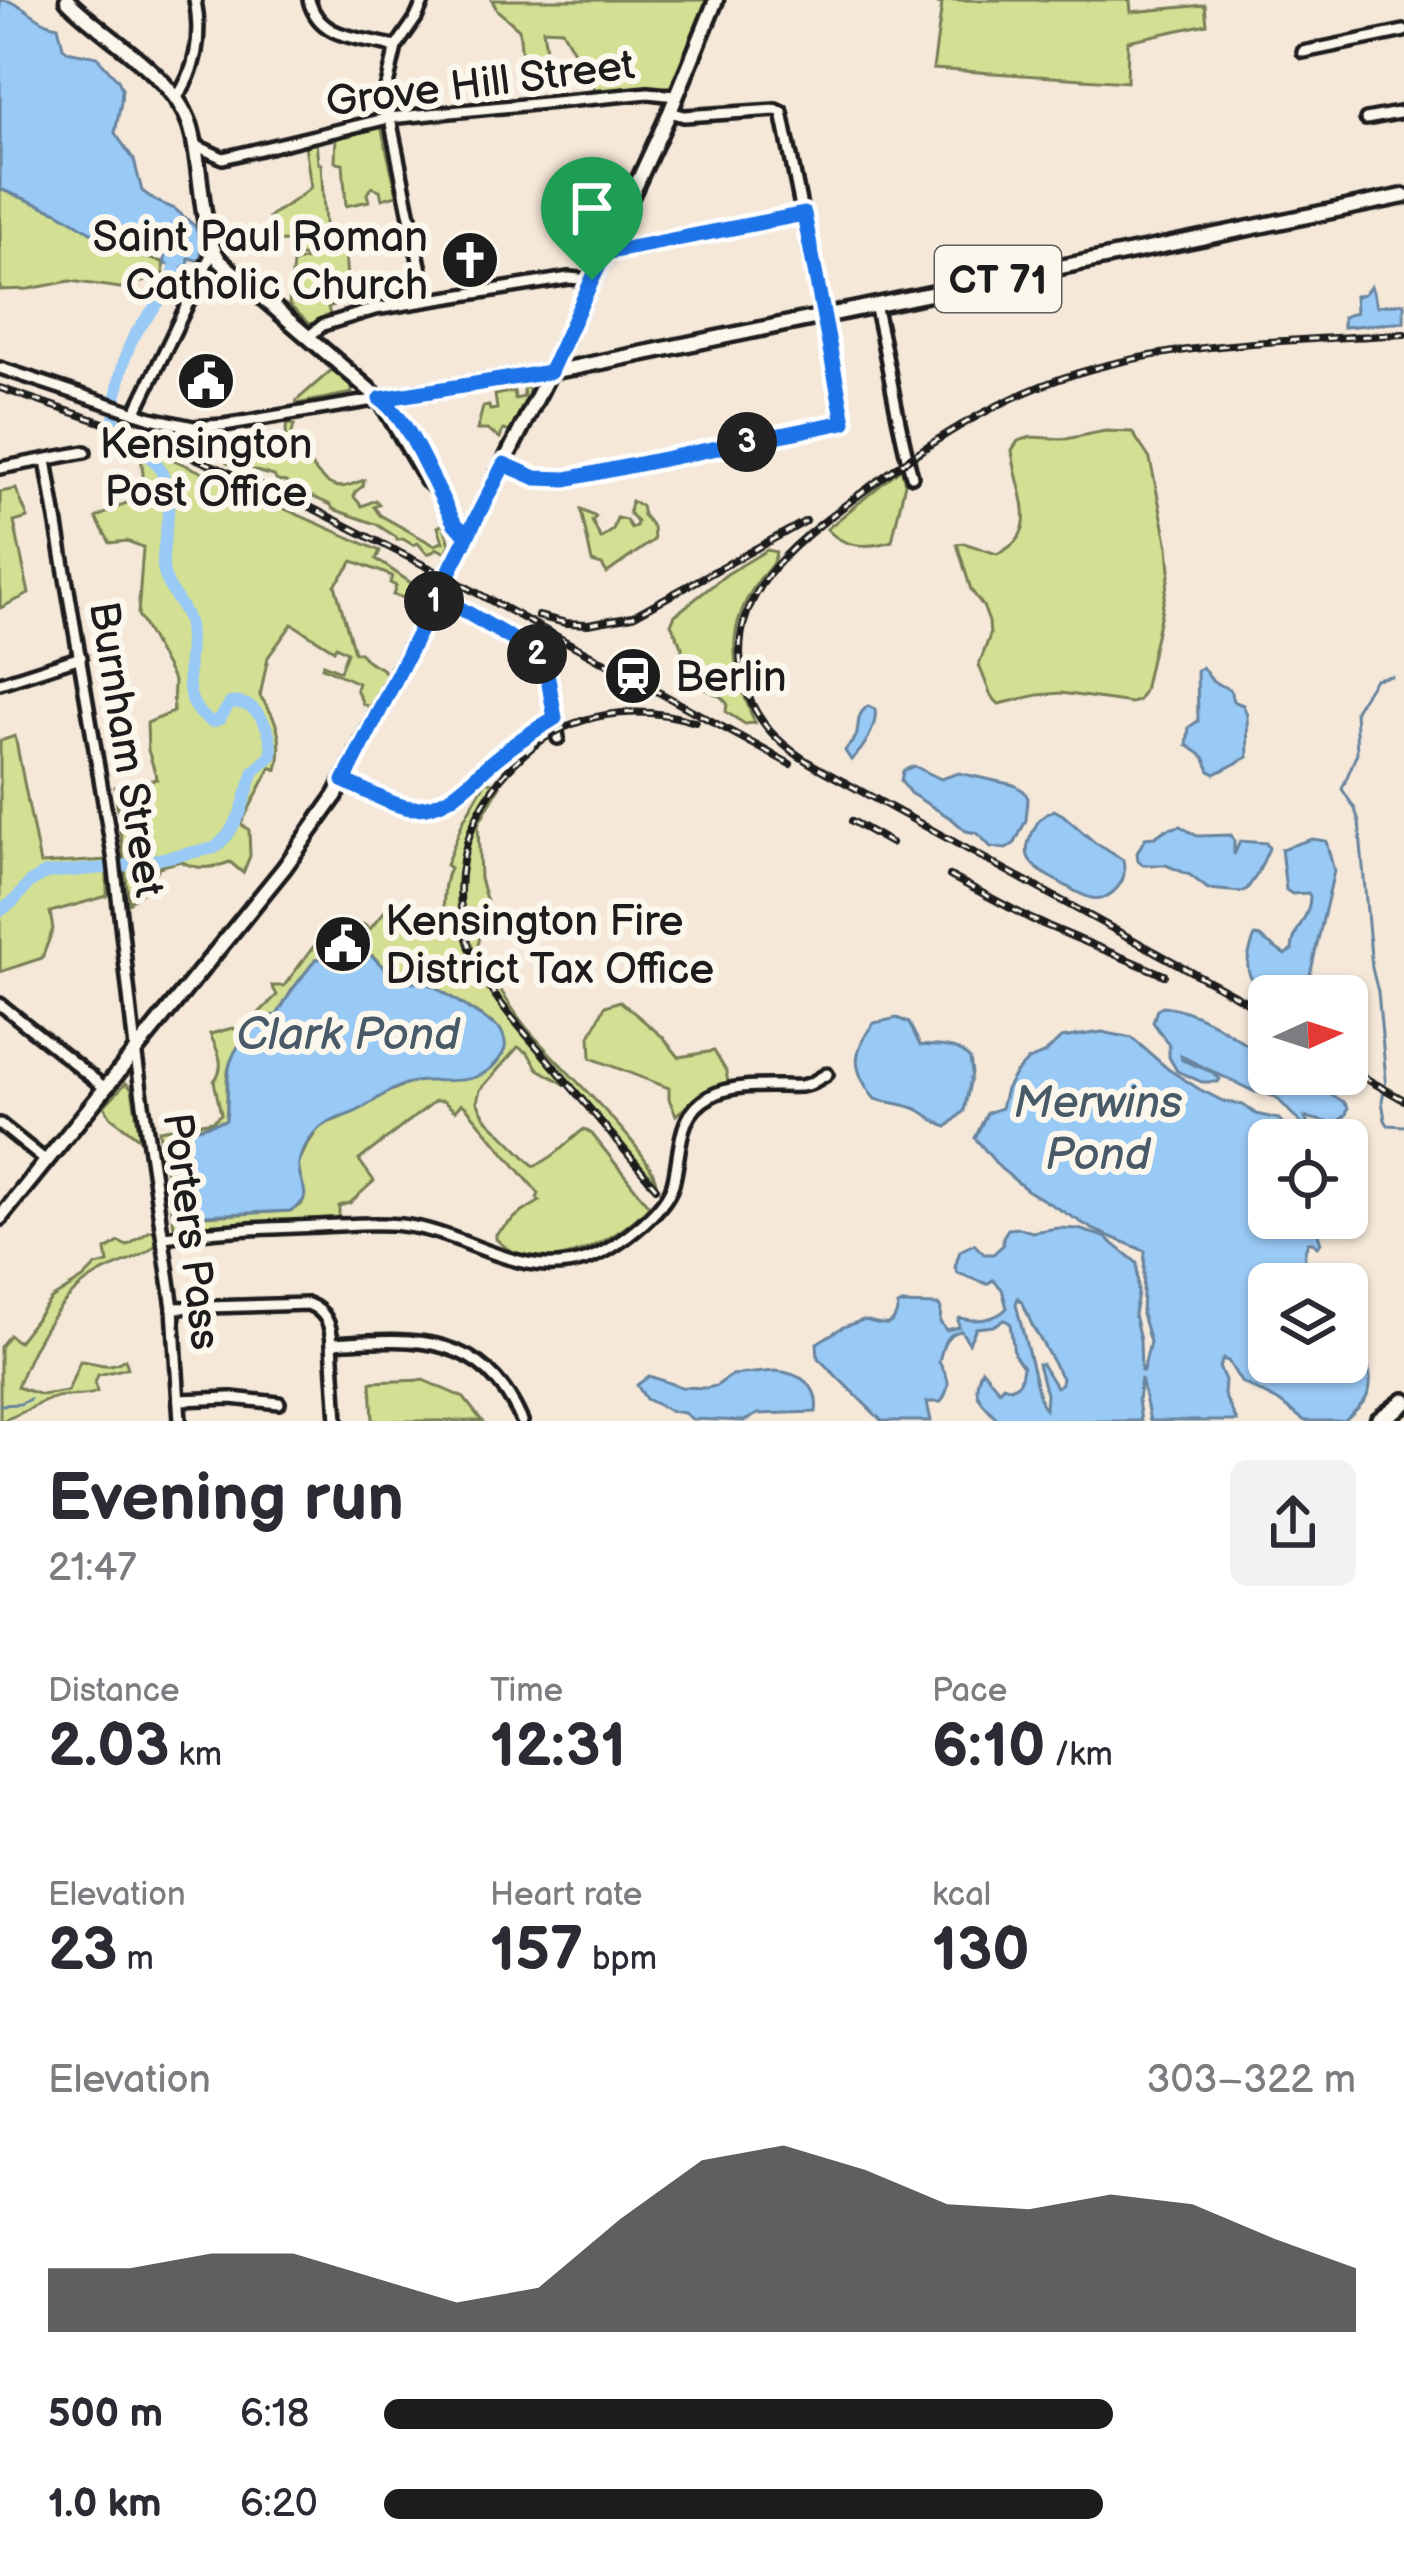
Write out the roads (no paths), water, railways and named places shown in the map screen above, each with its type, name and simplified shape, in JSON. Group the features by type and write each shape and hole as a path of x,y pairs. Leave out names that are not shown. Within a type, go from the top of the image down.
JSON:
{"highway":[{"path":"1379,1421 1404,1402"}],"main road":[{"path":"67,0 176,99 195,145 213,251 237,278 380,399"},
{"path":"0,1218 298,851 344,781 550,372 670,112 716,0"},
{"name":"CT 71","path":"380,399 550,372 1404,196"}],"street":[{"path":"176,99 188,80 196,51 195,0"},
{"path":"308,0 332,32 396,47"},
{"path":"424,0 396,47 385,94 428,300"},
{"path":"1304,52 1404,32"},
{"name":"Grove Hill Street","path":"223,158 389,118 648,93 676,96"},
{"path":"504,464 536,478 566,479 844,422 782,112 684,116 670,112"},
{"path":"1366,119 1404,112"},
{"path":"195,145 223,158 201,180"},
{"path":"605,253 804,214"},
{"path":"135,413 213,251"},
{"path":"308,337 346,316 569,278 592,280"},
{"path":"875,305 912,476"},
{"path":"0,368 167,423 208,427 380,399 455,524 468,535"},
{"path":"0,468 85,452"},
{"name":"Burnham Street","path":"46,460 114,861 135,1049"},
{"path":"437,595 536,653 547,673 558,738"},
{"path":"0,683 80,656"},
{"path":"344,781 398,805 437,804 459,793 502,754 555,718"},
{"path":"0,1004 105,1088"},
{"name":"Porters Pass","path":"135,1049 173,1308 180,1421"},
{"path":"164,1238 220,1230 389,1224 440,1232 515,1262 549,1267 581,1261 620,1242 666,1199 682,1128 702,1102 731,1089 801,1086 827,1074"},
{"path":"0,1124 46,1161"},
{"path":"173,1308 308,1304 321,1311 332,1343 337,1421"},
{"path":"332,1343 416,1339 455,1350 500,1383 522,1421"},
{"path":"179,1400 279,1403"}],"water":[{"path":"0,0 58,26 67,51 97,57 118,80 122,89 115,133 134,160 142,191 195,226 202,247 200,261 189,258 188,268 165,264 165,256 117,248 58,212 0,189"},
{"path":"1371,286 1377,306 1404,303 1404,322 1343,327 1343,317 1356,312 1355,296"},
{"path":"1202,667 1213,682 1230,689 1233,701 1243,705 1247,715 1248,757 1215,774 1204,757 1187,745 1189,727 1198,721 1197,671"},
{"path":"868,706 875,709 874,723 851,760 845,751 856,738 860,715"},
{"path":"914,766 941,779 959,773 1024,791 1026,820 1015,843 1006,849 991,847 977,833 966,831 910,793 901,781 903,771"},
{"path":"1054,810 1123,860 1123,878 1110,895 1087,897 1029,859 1030,838 1039,821"},
{"path":"1180,826 1197,836 1231,835 1234,855 1240,841 1266,843 1269,848 1247,889 1208,889 1166,865 1138,861 1145,838"},
{"path":"1312,839 1326,841 1334,871 1310,975 1251,975 1255,936 1285,955 1292,950 1309,904 1308,893 1286,890 1281,849"},
{"name":"Clark Pond","path":"367,954 395,979 432,985 500,1029 505,1046 500,1058 478,1076 405,1084 321,1126 301,1155 305,1195 290,1211 182,1216 175,1198 170,1136 226,1120 228,1072 235,1052 258,1023 277,1015 316,959"},
{"path":"1163,1006 1191,1013 1248,1046 1248,1089 1181,1056 1220,1079 1202,1082 1177,1071 1169,1045 1153,1022"},
{"path":"897,1018 909,1023 920,1045 953,1048 970,1059 964,1111 947,1127 919,1110 875,1099 862,1079 857,1061 866,1034 874,1023"},
{"name":"Merwins Pond","path":"1102,1032 1132,1038 1199,1089 1279,1119 1248,1119 1248,1239 1320,1239 1321,1243 1317,1247 1308,1242 1306,1263 1248,1263 1248,1383 1368,1383 1368,1369 1369,1390 1364,1401 1344,1421 1305,1421 1241,1382 1223,1359 1219,1367 1225,1380 1224,1395 1237,1421 1150,1421 1141,1378 1141,1421 999,1421 980,1398 977,1386 982,1369 999,1390 1020,1382 1023,1367 1014,1354 1010,1323 1004,1320 976,1328 969,1343 961,1331 947,1338 939,1362 948,1386 941,1402 927,1402 931,1421 882,1421 818,1358 817,1343 863,1320 889,1323 902,1304 938,1305 946,1330 959,1327 960,1318 997,1315 1007,1308 1002,1289 993,1280 987,1284 958,1273 960,1251 974,1244 984,1254 993,1254 1003,1245 1008,1229 1058,1228 1105,1237 1137,1263 1134,1314 1143,1371 1150,1342 1142,1314 1145,1251 1094,1230 1027,1190 975,1138 987,1113 1001,1108 1015,1074 1027,1061 1061,1038","holes":["1018,1298 1062,1378 1056,1387 1038,1364 1045,1409"]},
{"path":"1268,1095 1331,1095 1348,1108 1341,1119 1297,1119"},
{"path":"775,1371 806,1382 815,1394 816,1412 758,1414 744,1421 692,1419 646,1399 637,1385 649,1376 681,1387 706,1388 732,1375"}],"waterway":[{"path":"0,911 46,873 117,867 215,848 240,814 254,771 272,755 266,727 256,711 230,703 220,719 212,722 192,701 190,631 163,567 166,486 151,458 114,432 129,348 167,289 176,254"},
{"path":"1392,676 1375,679 1355,710 1357,753 1342,789 1359,822 1386,1080 1385,1120 1388,1125 1404,1126"},
{"path":"0,1405 30,1399"}],"railway":[{"path":"1248,1003 795,753 766,727 748,695 740,648 744,620 771,572 811,532 935,442 1047,383 1158,354 1404,334"},
{"path":"0,388 148,438 310,507 790,764"},
{"path":"538,616 588,624 633,616 806,521"},
{"path":"656,1188 491,989 470,947 460,887 463,858 485,802 502,777 542,740 605,715 650,713 695,722"},
{"path":"852,821 891,843"},
{"path":"950,876 1031,919 1164,975"},
{"path":"1368,1080 1404,1100"}],"place":[{"name":"Saint Paul Roman Catholic Church","path":"470,260"},
{"name":"Kensington Post Office","path":"206,381"},
{"name":"Berlin","path":"633,676"},
{"name":"Kensington Fire District Tax Office","path":"343,944"}]}
